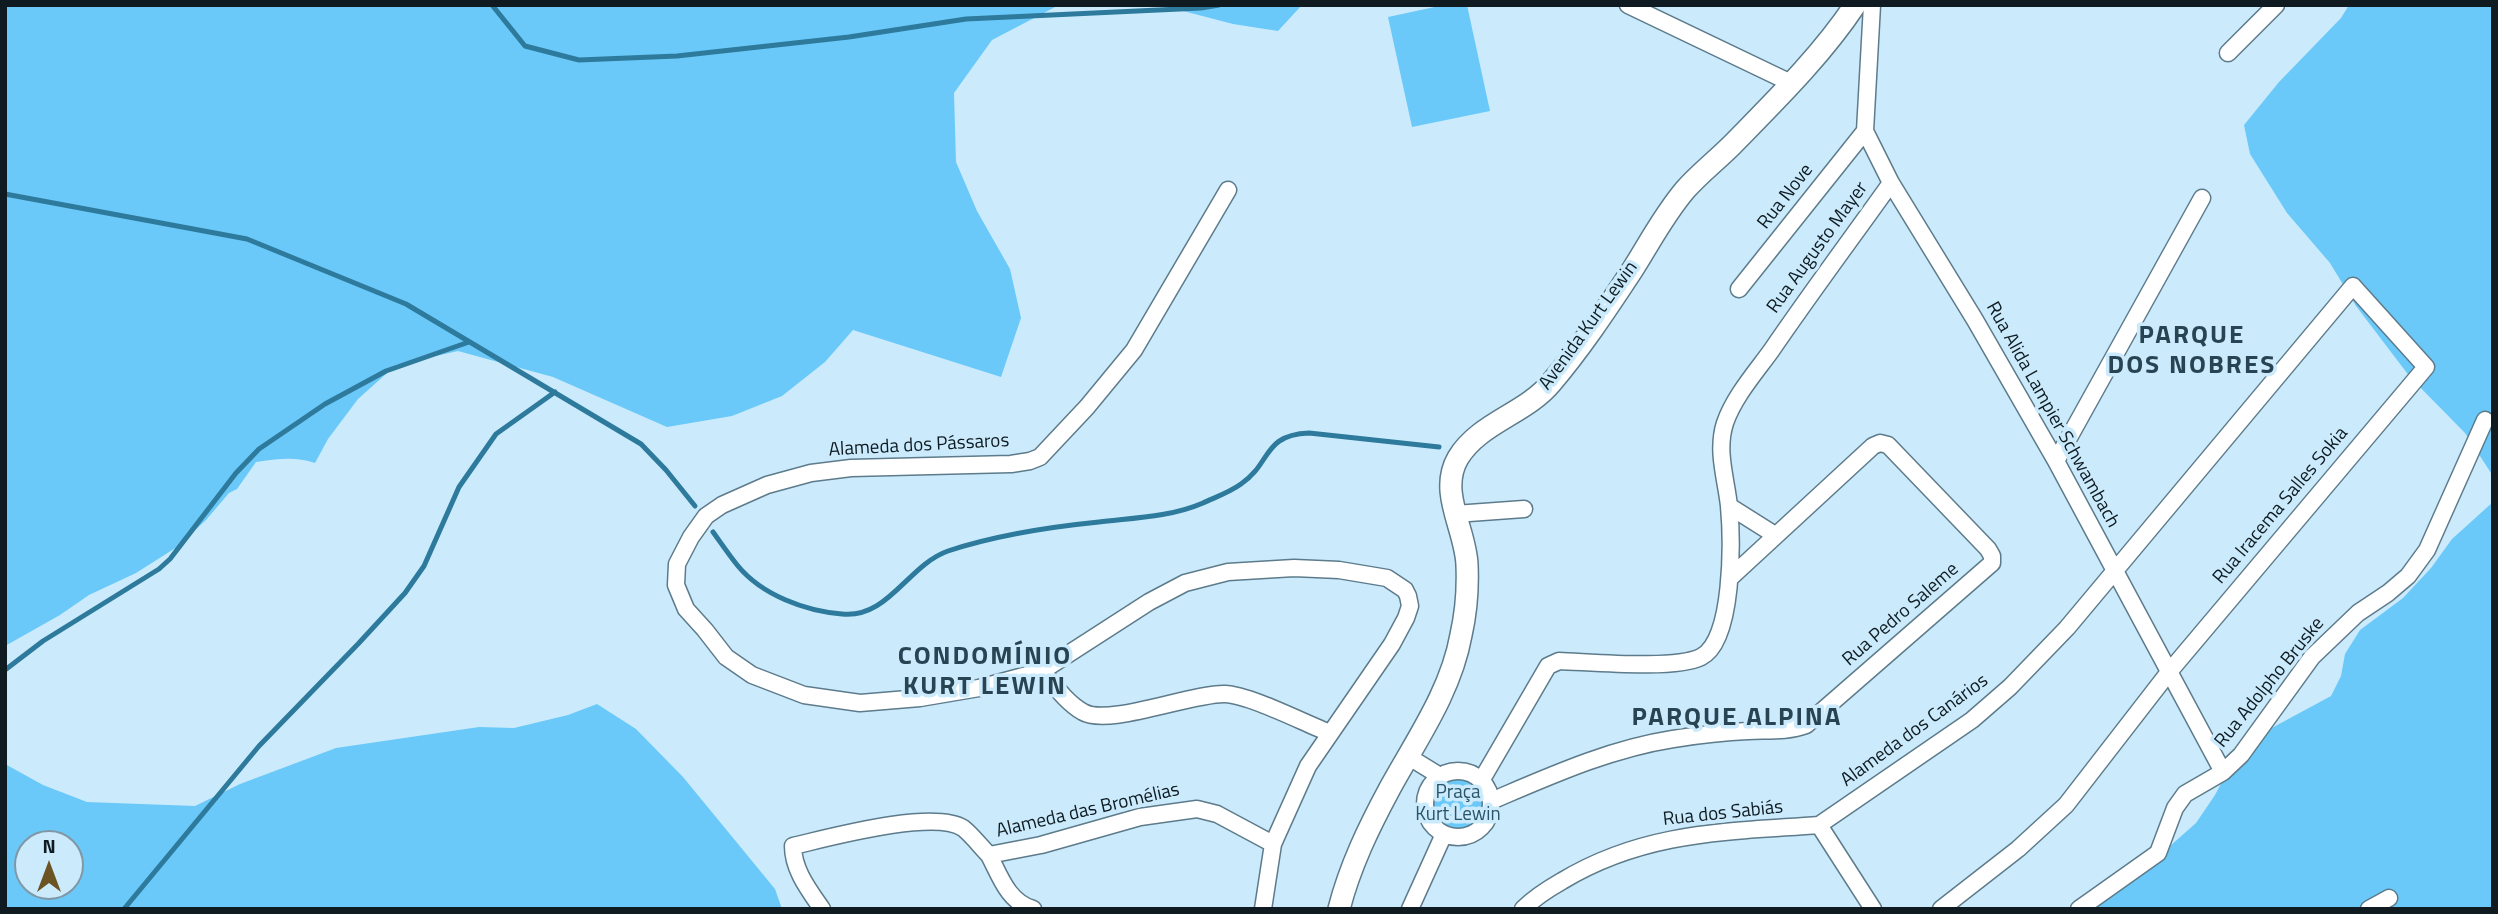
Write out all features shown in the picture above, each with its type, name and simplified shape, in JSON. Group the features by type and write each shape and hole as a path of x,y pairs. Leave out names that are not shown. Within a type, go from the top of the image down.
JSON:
{"main road":[{"name":"Avenida Kurt Lewin","path":"1339,909 1347,876 1391,787 1436,706 1461,638 1467,562 1455,514 1451,480 1459,456 1477,437 1526,407 1549,385 1590,332 1667,213 1688,187 1791,83 1855,5"}],"street":[{"path":"1628,5 1791,83"},
{"name":"Rua Augusto Mayer","path":"1481,781 1548,666 1559,661 1686,662 1702,657 1711,650 1718,636 1731,577 1729,506 1721,441 1726,421 1778,340 1891,183 1865,131 1872,5"},
{"path":"2228,53 2276,5"},
{"name":"Rua Nove","path":"1739,289 1865,131"},
{"name":"Rua Alida Lampier Schwambach","path":"1891,183 1975,320 2056,461 2223,772"},
{"name":"Alameda dos Pássaros","path":"1228,190 1134,350 1087,407 1040,457 1011,464 851,468 811,473 767,485 722,505 706,516 677,564 676,585 686,609 726,657 752,675 804,695 860,703 920,698 979,688 1042,671 1149,602 1185,583 1228,572 1294,568 1339,570 1387,578 1405,590 1408,596 1410,606 1406,618 1392,644 1330,733"},
{"path":"2056,461 2202,198"},
{"name":"Alameda dos Canários","path":"1819,825 1972,720 2010,688 2115,570 2353,286 2426,367"},
{"name":"Rua Iracema Salles Sokia","path":"1941,909 2018,849 2066,805 2169,672 2426,367"},
{"name":"Rua Adolpho Bruske","path":"2078,909 2158,853 2175,808 2185,794 2223,772 2241,755 2312,657 2358,613 2408,576 2427,550 2485,420"},
{"name":"Rua Pedro Saleme","path":"1491,801 1571,767 1623,750 1671,739 1795,729 1807,725 1992,563 1992,556 1888,445 1880,443 1873,446 1731,577"},
{"path":"1729,506 1776,535"},
{"path":"1455,514 1524,509"},
{"path":"1042,671 1061,694 1085,714 1114,716 1225,694 1246,699 1330,733 1308,766 1273,844 1263,909"},
{"path":"1409,757 1440,776"},
{"path":"1462,771 1481,781 1488,790 1491,801 1490,811 1480,828 1463,836 1444,834 1430,820 1425,801 1427,791 1440,776 1462,771"},
{"name":"Alameda das Bromélias","path":"822,909 793,858 793,846 903,822 962,827 989,855 1041,845 1140,817 1197,809 1217,814 1273,844"},
{"path":"1819,825 1873,909"},
{"name":"Rua dos Sabiás","path":"1523,909 1588,865 1630,849 1676,837 1819,825"},
{"path":"1409,909 1444,834"},
{"path":"989,855 1008,892 1026,907 1033,909"},
{"path":"2369,909 2389,898"}],"green space":[{"path":"5,5 1059,5 992,40 954,93 956,162 977,211 1010,269 1021,318 1001,377 853,330 825,362 782,396 732,416 667,427 553,377 458,351 396,365 358,399 328,439 315,463 293,459 256,462 237,489 229,493 206,520 177,547 136,573 89,595 5,646"},
{"path":"1148,5 1302,5 1278,31 1233,24 1164,6"},
{"path":"1444,5 1467,5 1490,111 1412,127 1388,17"},
{"path":"2349,5 2493,5 2493,476 2465,433 2410,377 2356,306 2330,263 2287,213 2250,154 2244,125 2279,82 2341,18"},
{"path":"2493,502 2493,909 2076,909 2170,846 2196,823 2226,774 2268,730 2331,696 2341,676 2345,654 2360,630 2403,598 2431,568 2452,539"},
{"path":"597,704 636,729 683,777 775,889 782,909 5,909 5,764 43,785 87,802 195,806 240,784 336,748 479,727 514,728 568,715"},
{"name":"Praça Kurt Lewin","path":"1458,777 1477,785 1485,804 1477,823 1458,831 1439,823 1431,804 1439,785"}],"waterway":[{"path":"492,5 525,46 579,60 677,56 849,37 966,19 1219,5"},
{"path":"5,194 247,239 406,304 641,444 695,506"},
{"path":"5,670 43,641 159,569 170,559 236,473 259,449 325,404 386,371 469,342"},
{"path":"124,909 259,746 405,593 424,566 459,487 496,434 555,392"},
{"path":"713,532 748,576 772,593 814,609 842,614 858,613 885,600 921,567 948,551 1023,532 1138,518 1191,508 1241,484 1251,476 1275,444 1294,435 1309,433 1439,447"}],"district":[{"name":"PARQUE DOS NOBRES","path":"2192,352"},
{"name":"CONDOMÍNIO KURT LEWIN","path":"985,673"},
{"name":"PARQUE ALPINA","path":"1737,719"}]}
